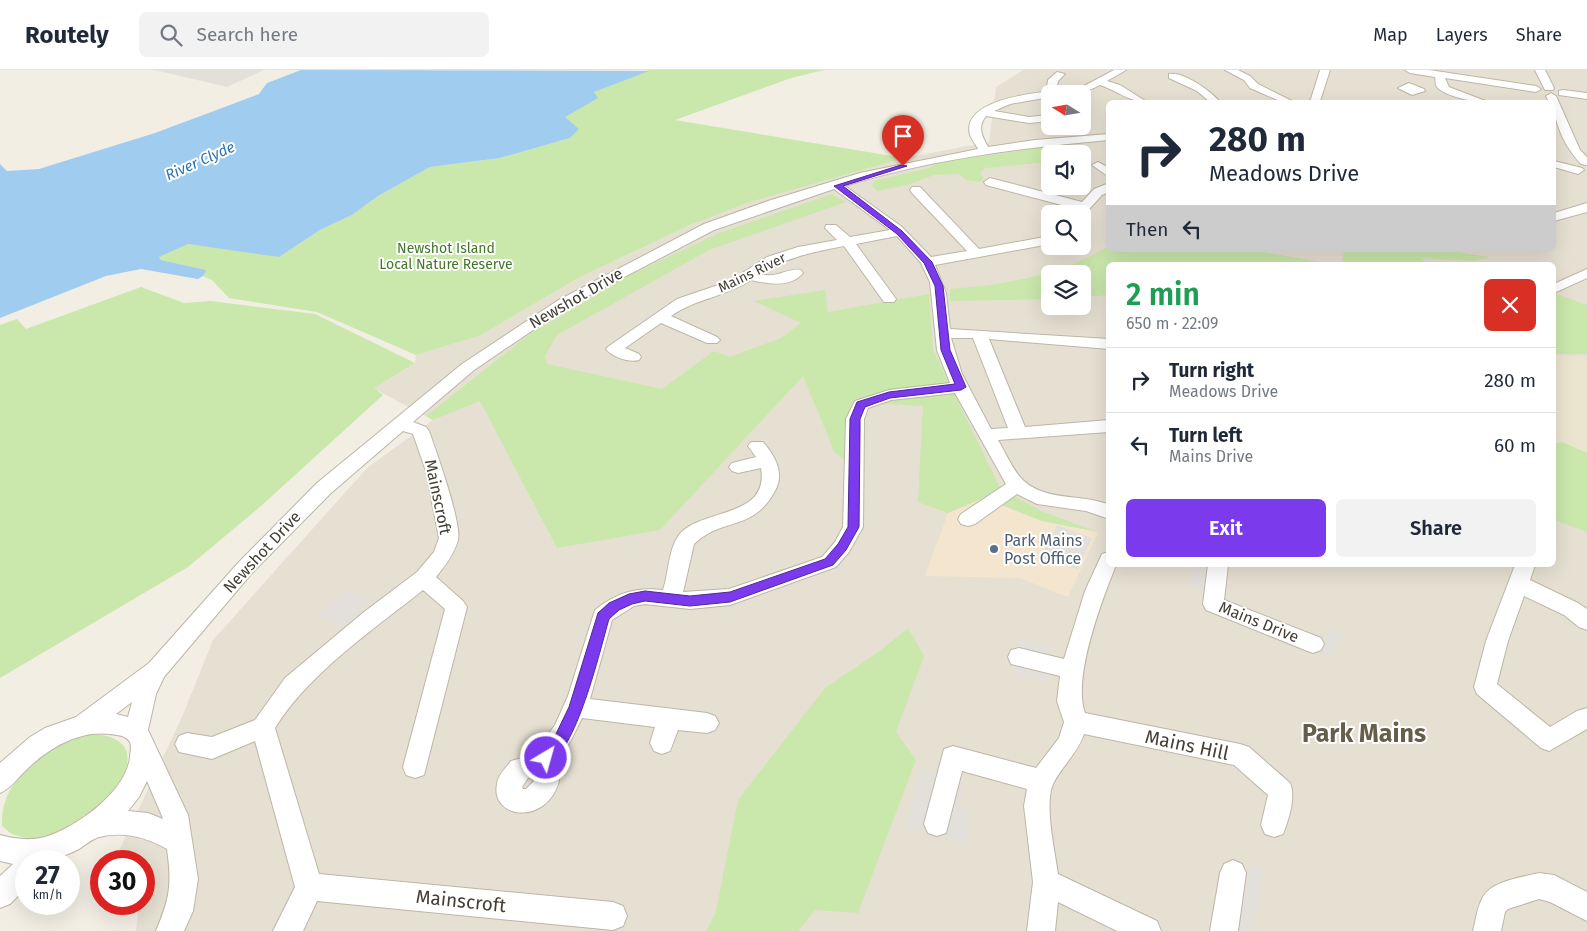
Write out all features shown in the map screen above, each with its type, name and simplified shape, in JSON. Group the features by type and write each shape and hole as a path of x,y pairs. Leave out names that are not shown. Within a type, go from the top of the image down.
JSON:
{"street":[{"path":"1091,86 1121,70"},
{"path":"1230,70 1254,86 1285,100"},
{"path":"1315,100 1325,70"},
{"path":"1410,70 1563,94 1587,96"},
{"path":"1540,70 1553,100"},
{"path":"1240,75 1254,73"},
{"path":"1052,85 1053,80 1060,74"},
{"path":"1440,75 1441,85 1445,89"},
{"path":"1172,76 1200,89 1213,100"},
{"path":"1099,82 1116,87 1139,100"},
{"path":"1419,89 1445,89 1477,100"},
{"path":"984,151 975,139 974,124 979,114 1006,100 1041,95"},
{"path":"1556,107 1580,166 1556,163"},
{"path":"984,112 1029,120 1041,119"},
{"name":"Newshot Drive","path":"0,781 19,760 36,746 84,724 157,670 270,542 324,488 400,423 483,356 540,318 597,284 709,227 772,204 903,166 1035,143 1106,137"},
{"path":"1098,165 1106,172"},
{"path":"990,182 1066,205"},
{"path":"838,186 900,232 928,262 939,286 945,350 961,387 1017,485 1028,494 1045,500 1104,509"},
{"path":"1086,205 1098,192 1106,188"},
{"path":"916,190 977,254"},
{"path":"1556,217 1574,213 1587,207"},
{"path":"831,228 848,242 889,299"},
{"name":"Mains River","path":"633,357 614,349 682,302 735,284 772,260 798,251 900,232"},
{"path":"928,262 1041,242"},
{"path":"750,275 764,280 777,281 796,273"},
{"path":"1556,288 1587,273"},
{"path":"660,318 712,340"},
{"path":"943,333 1106,344"},
{"path":"979,334 1019,433"},
{"path":"538,768 560,740 576,707 603,616 614,607 629,599 645,596 690,601 730,597 829,562 842,547 853,527 855,419 861,405 889,395 961,387"},
{"name":"Mainscroft","path":"263,728 273,711 293,685 372,618 424,578 442,555 449,538 435,471 420,432 400,423"},
{"path":"987,435 1106,426"},
{"path":"670,598 681,564 682,547 688,538 700,530 739,516 755,506 765,494 771,476 762,453 738,467"},
{"path":"968,519 1017,485"},
{"path":"1041,931 1046,882 1037,806 1041,781 1069,743 1076,722 1069,701 1072,670 1092,600 1106,566"},
{"name":"Mains Drive","path":"1218,567 1213,604 1313,644"},
{"path":"1586,718 1549,740 1485,686 1497,641 1521,575 1587,620"},
{"path":"415,767 456,607 424,578"},
{"path":"1019,657 1072,670"},
{"name":"Newshot Drive","path":"97,825 127,794 137,778 143,761 140,740 145,694 157,670"},
{"path":"576,707 707,723"},
{"path":"662,743 669,718"},
{"path":"84,724 97,722 127,726 140,740 175,815 185,879 179,911 170,931"},
{"name":"Mains Hill","path":"1076,722 1240,756 1281,791 1274,825"},
{"path":"187,744 212,748 263,728 265,742 309,887 299,911 287,931"},
{"path":"0,758 36,746"},
{"path":"937,824 953,757 1041,781"},
{"path":"51,850 97,825 134,822 148,824 178,841"},
{"path":"0,848 15,851"},
{"path":"1224,931 1234,873"},
{"path":"0,894 15,880"},
{"path":"1046,882 1146,931"},
{"path":"1487,931 1493,905 1500,898 1539,886 1554,889 1587,907"},
{"name":"Mainscroft","path":"309,887 613,916"}],"shaded area":[{"path":"155,70 264,70 227,87"},
{"path":"1023,70 1587,70 1587,931 136,931 138,915 155,915 155,850 119,850 182,717 213,640 367,468 433,420 373,388 415,363 416,355 479,336 582,276 688,226 747,203 904,158 989,142 996,87"},
{"path":"1556,355 1587,357 1587,532 1556,521"},
{"path":"984,498 1042,521 1098,532 1068,597 1020,578 925,576 948,513"},
{"path":"1057,525 1092,538 1078,570 1042,556"},
{"path":"1194,567 1208,567 1203,590 1190,585"},
{"path":"348,589 371,601 340,628 317,615"},
{"path":"1329,628 1342,634 1332,659 1319,652"},
{"path":"1021,640 1051,647 1046,682 1015,674"},
{"path":"921,768 964,781 959,807 971,811 964,845 905,826"},
{"path":"1251,864 1264,870 1252,931 1236,931"}],"green space":[{"name":"Newshot Island Local Nature Reserve","path":"648,70 824,70 791,78 675,120 904,158 747,203 688,226 582,276 479,336 416,355 317,312 229,298 212,280 203,276 205,270 161,260 159,256 188,244 280,256 320,230 352,215 378,196 430,167 500,158 570,138 564,117 597,98 594,92"},
{"path":"1041,145 1041,163 985,168 980,173 983,177 982,182 966,180 959,174 934,175 907,185 877,191 872,186 874,181 929,168 941,161 1028,150"},
{"path":"832,194 846,202 709,250 557,335 545,356 547,364 662,389 714,351 730,357 781,338 801,323 754,301 825,290 828,312 929,294 933,350 1000,488 1041,511 1098,532 1042,521 984,498 948,513 918,502 923,406 852,402 845,460 835,453 803,376 660,530 557,548 480,401 433,420 426,416 531,333 626,277 719,233"},
{"path":"1106,248 1106,252 1263,252 1322,262 1106,262 1106,295 1091,296 1091,265 1069,265"},
{"path":"1344,252 1458,252 1489,257 1474,261 1422,258 1425,262 1342,262"},
{"path":"1041,274 1041,299 950,301 950,289 991,285"},
{"path":"141,287 184,303 211,301 315,314 415,363 374,388 383,395 261,506 188,567 0,678 0,325 17,319 26,329"},
{"path":"1556,294 1587,305 1587,354 1556,354"},
{"path":"1562,442 1587,453 1587,532 1556,521 1556,444"},
{"path":"908,628 924,656 896,732 916,760 858,913 815,910 798,931 707,931 716,911 738,800 825,688 880,651"},
{"path":"87,734 115,739 127,753 125,772 112,793 91,813 66,829 40,837 10,833 2,826 3,808 17,778 42,755 72,739"}],"water":[{"name":"River Clyde","path":"301,70 649,71 594,92 598,98 565,117 579,129 570,138 500,158 430,167 378,196 352,215 320,230 279,257 188,244 159,257 161,260 206,270 203,276 198,279 141,269 106,276 0,318 0,164 7,171 39,169 155,133 259,94 267,83"}],"place":[{"name":"Park Mains Post Office","path":"994,549"}],"district":[{"name":"Park Mains","path":"1364,734"}],"route":[{"path":"546,758 560,740 576,707 603,616 614,607 629,599 645,596 690,601 730,597 829,562 842,547 853,527 854,431 855,419 861,405 889,395 961,387 945,350 939,286 928,262 900,232 838,186 864,176 903,166"}]}
